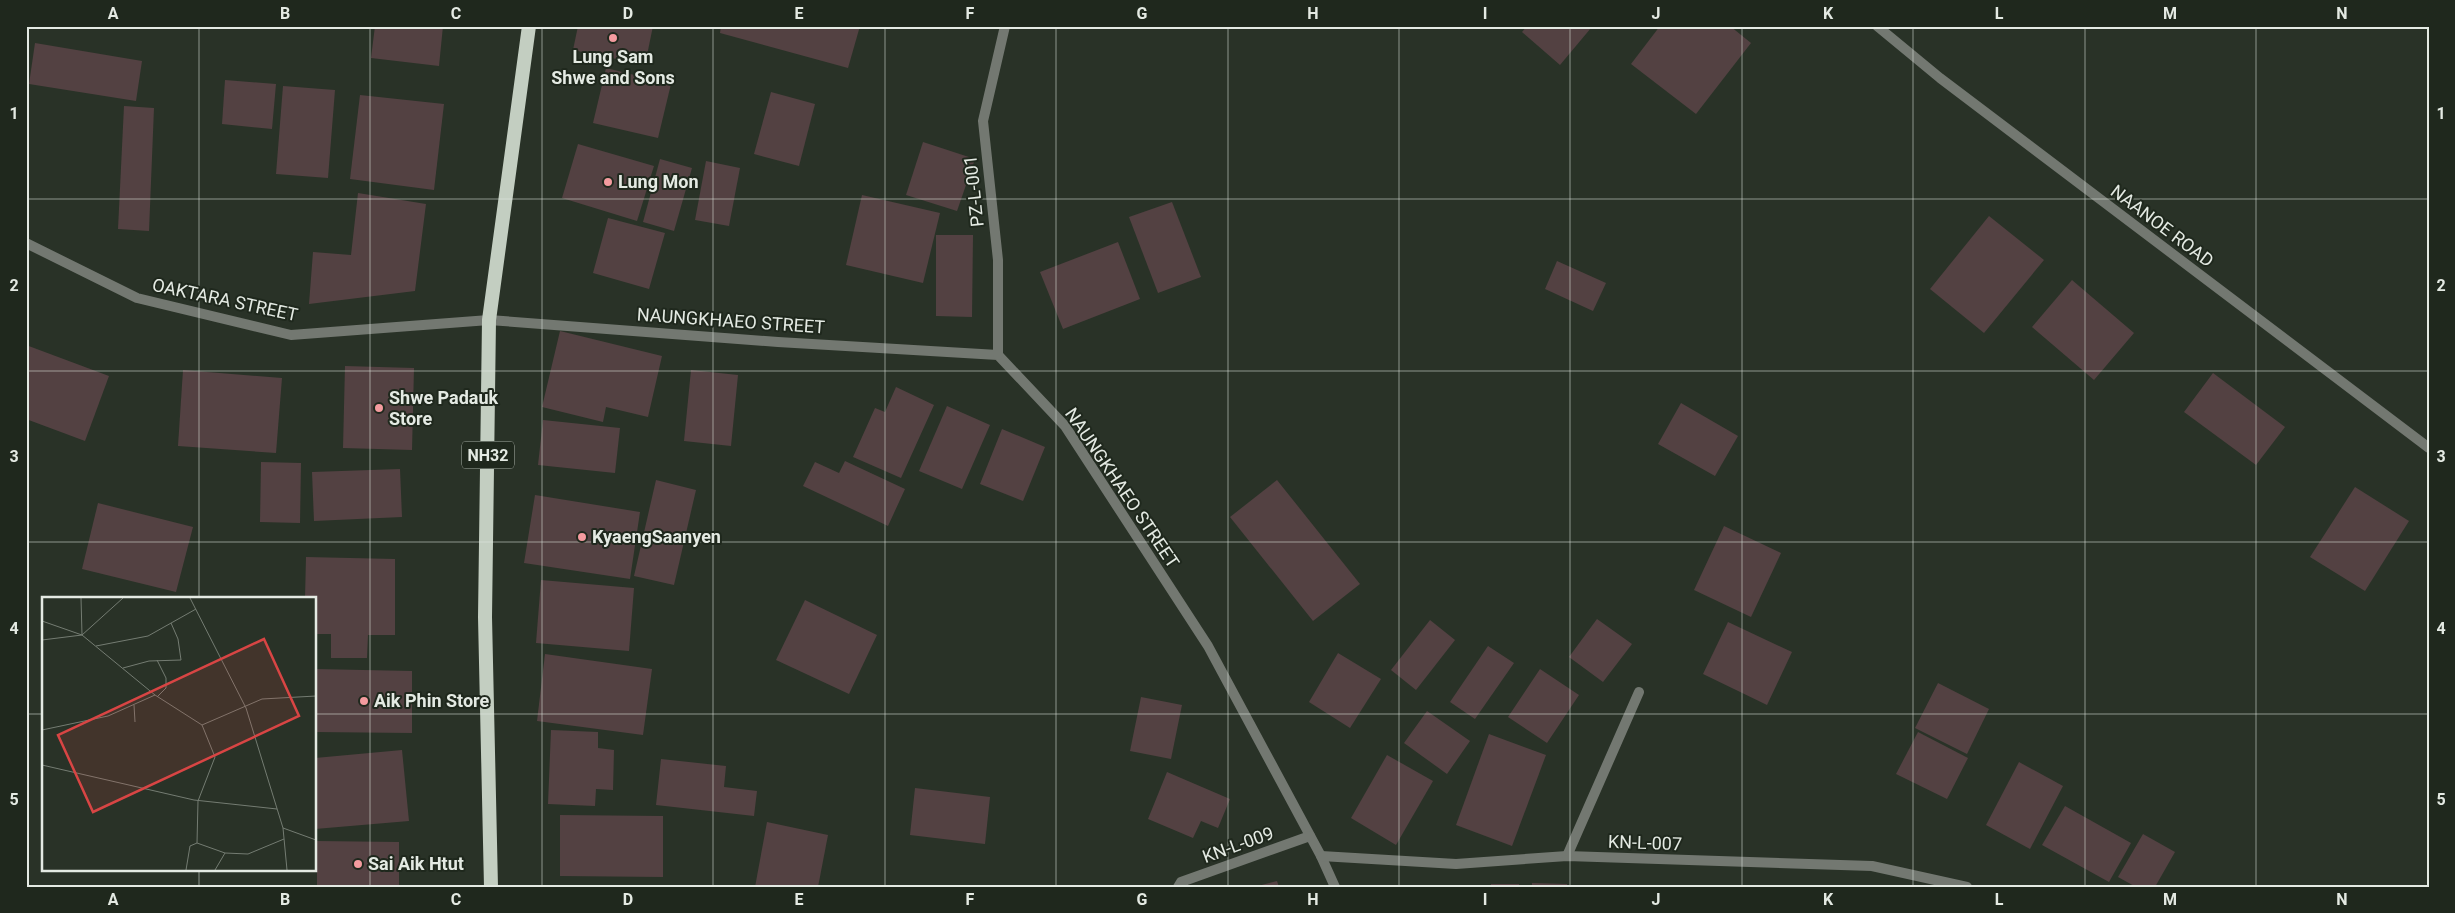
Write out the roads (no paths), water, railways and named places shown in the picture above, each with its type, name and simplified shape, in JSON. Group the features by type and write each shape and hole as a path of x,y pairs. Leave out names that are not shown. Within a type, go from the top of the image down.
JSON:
{"highway":[{"name":"NH32","path":"491,887 485,617 489,320 529,26"}],"street":[{"name":"PZ-L-001","path":"998,354 998,260 984,121 1005,26"},
{"name":"NAANOE ROAD","path":"1877,26 1940,78 2429,448"},
{"name":"OAKTARA STREET","path":"26,243 137,298 291,335 489,320"},
{"name":"NAUNGKHAEO STREET","path":"489,320 778,342 998,354 1065,426 1208,646 1321,856 1335,887"},
{"path":"1567,856 1639,692"},
{"name":"KN-L-009","path":"1178,887 1181,882 1310,836"},
{"name":"KN-L-007","path":"1321,856 1456,864 1567,856 1872,866 1967,887"}],"place":[{"name":"Lung Sam Shwe and Sons","path":"613,38"},
{"name":"Lung Mon","path":"608,182"},
{"name":"Shwe Padauk Store","path":"379,408"},
{"name":"KyaengSaanyen","path":"582,537"},
{"name":"Aik Phin Store","path":"364,701"},
{"name":"Sai Aik Htut","path":"358,864"}]}
